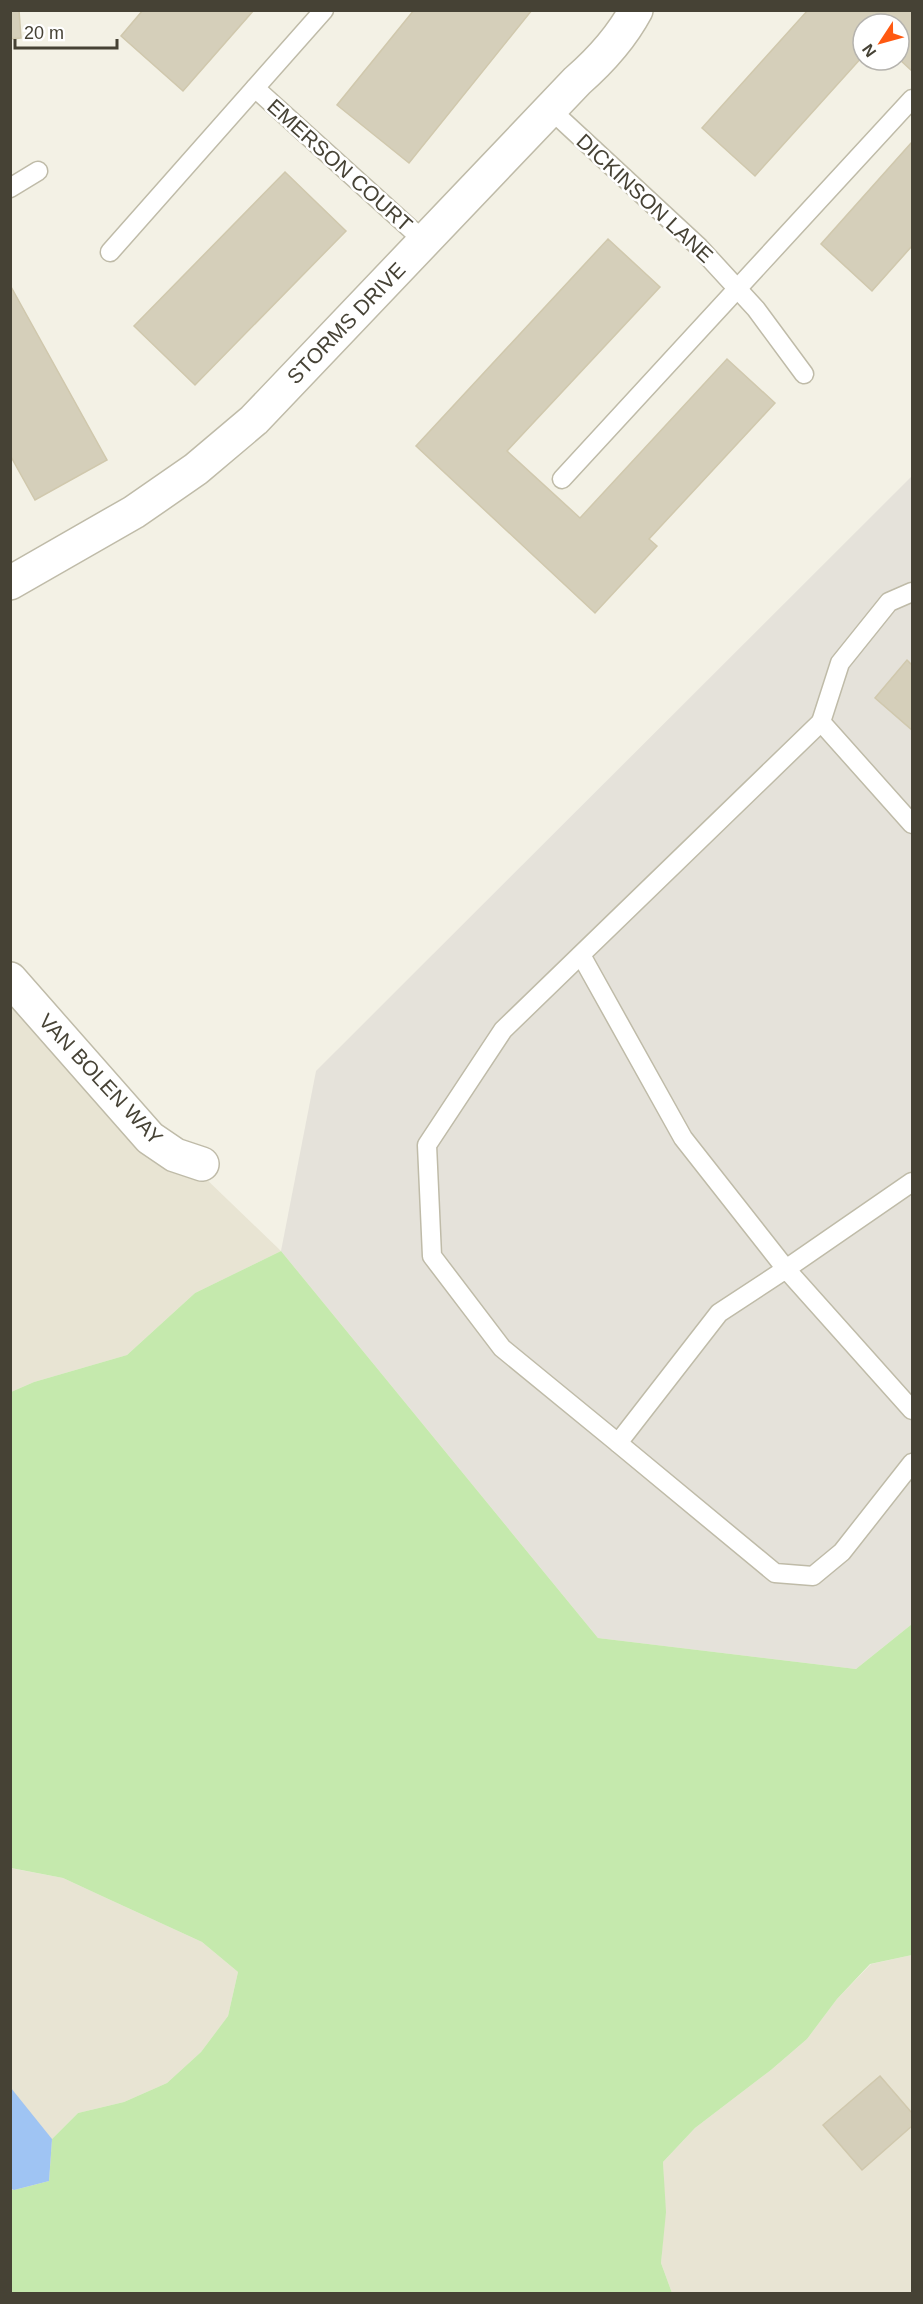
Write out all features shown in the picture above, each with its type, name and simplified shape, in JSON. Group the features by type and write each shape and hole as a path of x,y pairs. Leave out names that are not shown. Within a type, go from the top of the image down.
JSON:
{"street":[{"name":"STORMS DRIVE","path":"10,582 134,512 196,469 254,420 550,109 599,62 626,28 636,10"},
{"name":"VAN BOLEN WAY","path":"10,979 150,1138 175,1155 202,1164"}],"lane":[{"name":"EMERSON COURT","path":"110,252 324,10"},
{"name":"EMERSON COURT","path":"255,88 424,241"},
{"path":"562,479 912,99"},
{"name":"DICKINSON LANE","path":"550,109 699,247 756,309 804,374"},
{"path":"10,188 38,171"},
{"path":"912,592 889,602 840,663 821,722 503,1030 427,1146 432,1256 502,1348 775,1573 813,1576 842,1552 912,1463"},
{"path":"821,722 912,824"},
{"path":"580,955 683,1138 786,1269 912,1410"},
{"path":"618,1443 719,1313 912,1182"}],"shaded area":[{"path":"912,476 912,1624 856,1669 598,1638 281,1251 316,1071"},
{"path":"10,990 281,1251 195,1293 127,1355 34,1382 11,1392"},
{"path":"10,1868 63,1878 202,1942 238,1972 228,2016 201,2052 167,2083 124,2102 78,2113 52,2139 49,2181 14,2190 10,2189"},
{"path":"912,1955 912,2293 672,2293 661,2263 665,2212 663,2162 695,2128 771,2070 807,2039 837,1999 871,1964"}],"green space":[{"path":"281,1251 598,1638 856,1669 912,1624 912,1955 870,1964 837,1999 807,2039 771,2070 695,2128 663,2162 666,2212 661,2263 672,2293 11,2293 10,2189 49,2181 52,2139 78,2113 124,2102 167,2083 201,2052 228,2016 238,1972 202,1942 63,1878 11,1868 11,1392 34,1382 127,1355 195,1293"}],"water":[{"path":"11,2088 52,2139 49,2181 14,2190 10,2188"}],"building":[{"path":"10,10 19,10 21,38 10,39"},
{"path":"143,10 254,10 183,91 121,36"},
{"path":"414,10 532,10 409,163 337,105"},
{"path":"808,10 912,10 912,71 911,12 851,12 851,69 755,176 702,128"},
{"path":"912,142 912,246 872,291 821,244"},
{"path":"285,172 346,231 195,385 134,326"},
{"path":"608,239 660,287 507,451 580,518 727,359 775,403 649,539 657,546 595,613 416,446"},
{"path":"10,285 107,460 35,500 10,455"},
{"path":"907,660 912,665 912,730 875,698"},
{"path":"880,2076 912,2113 912,2126 862,2170 823,2125"}]}
